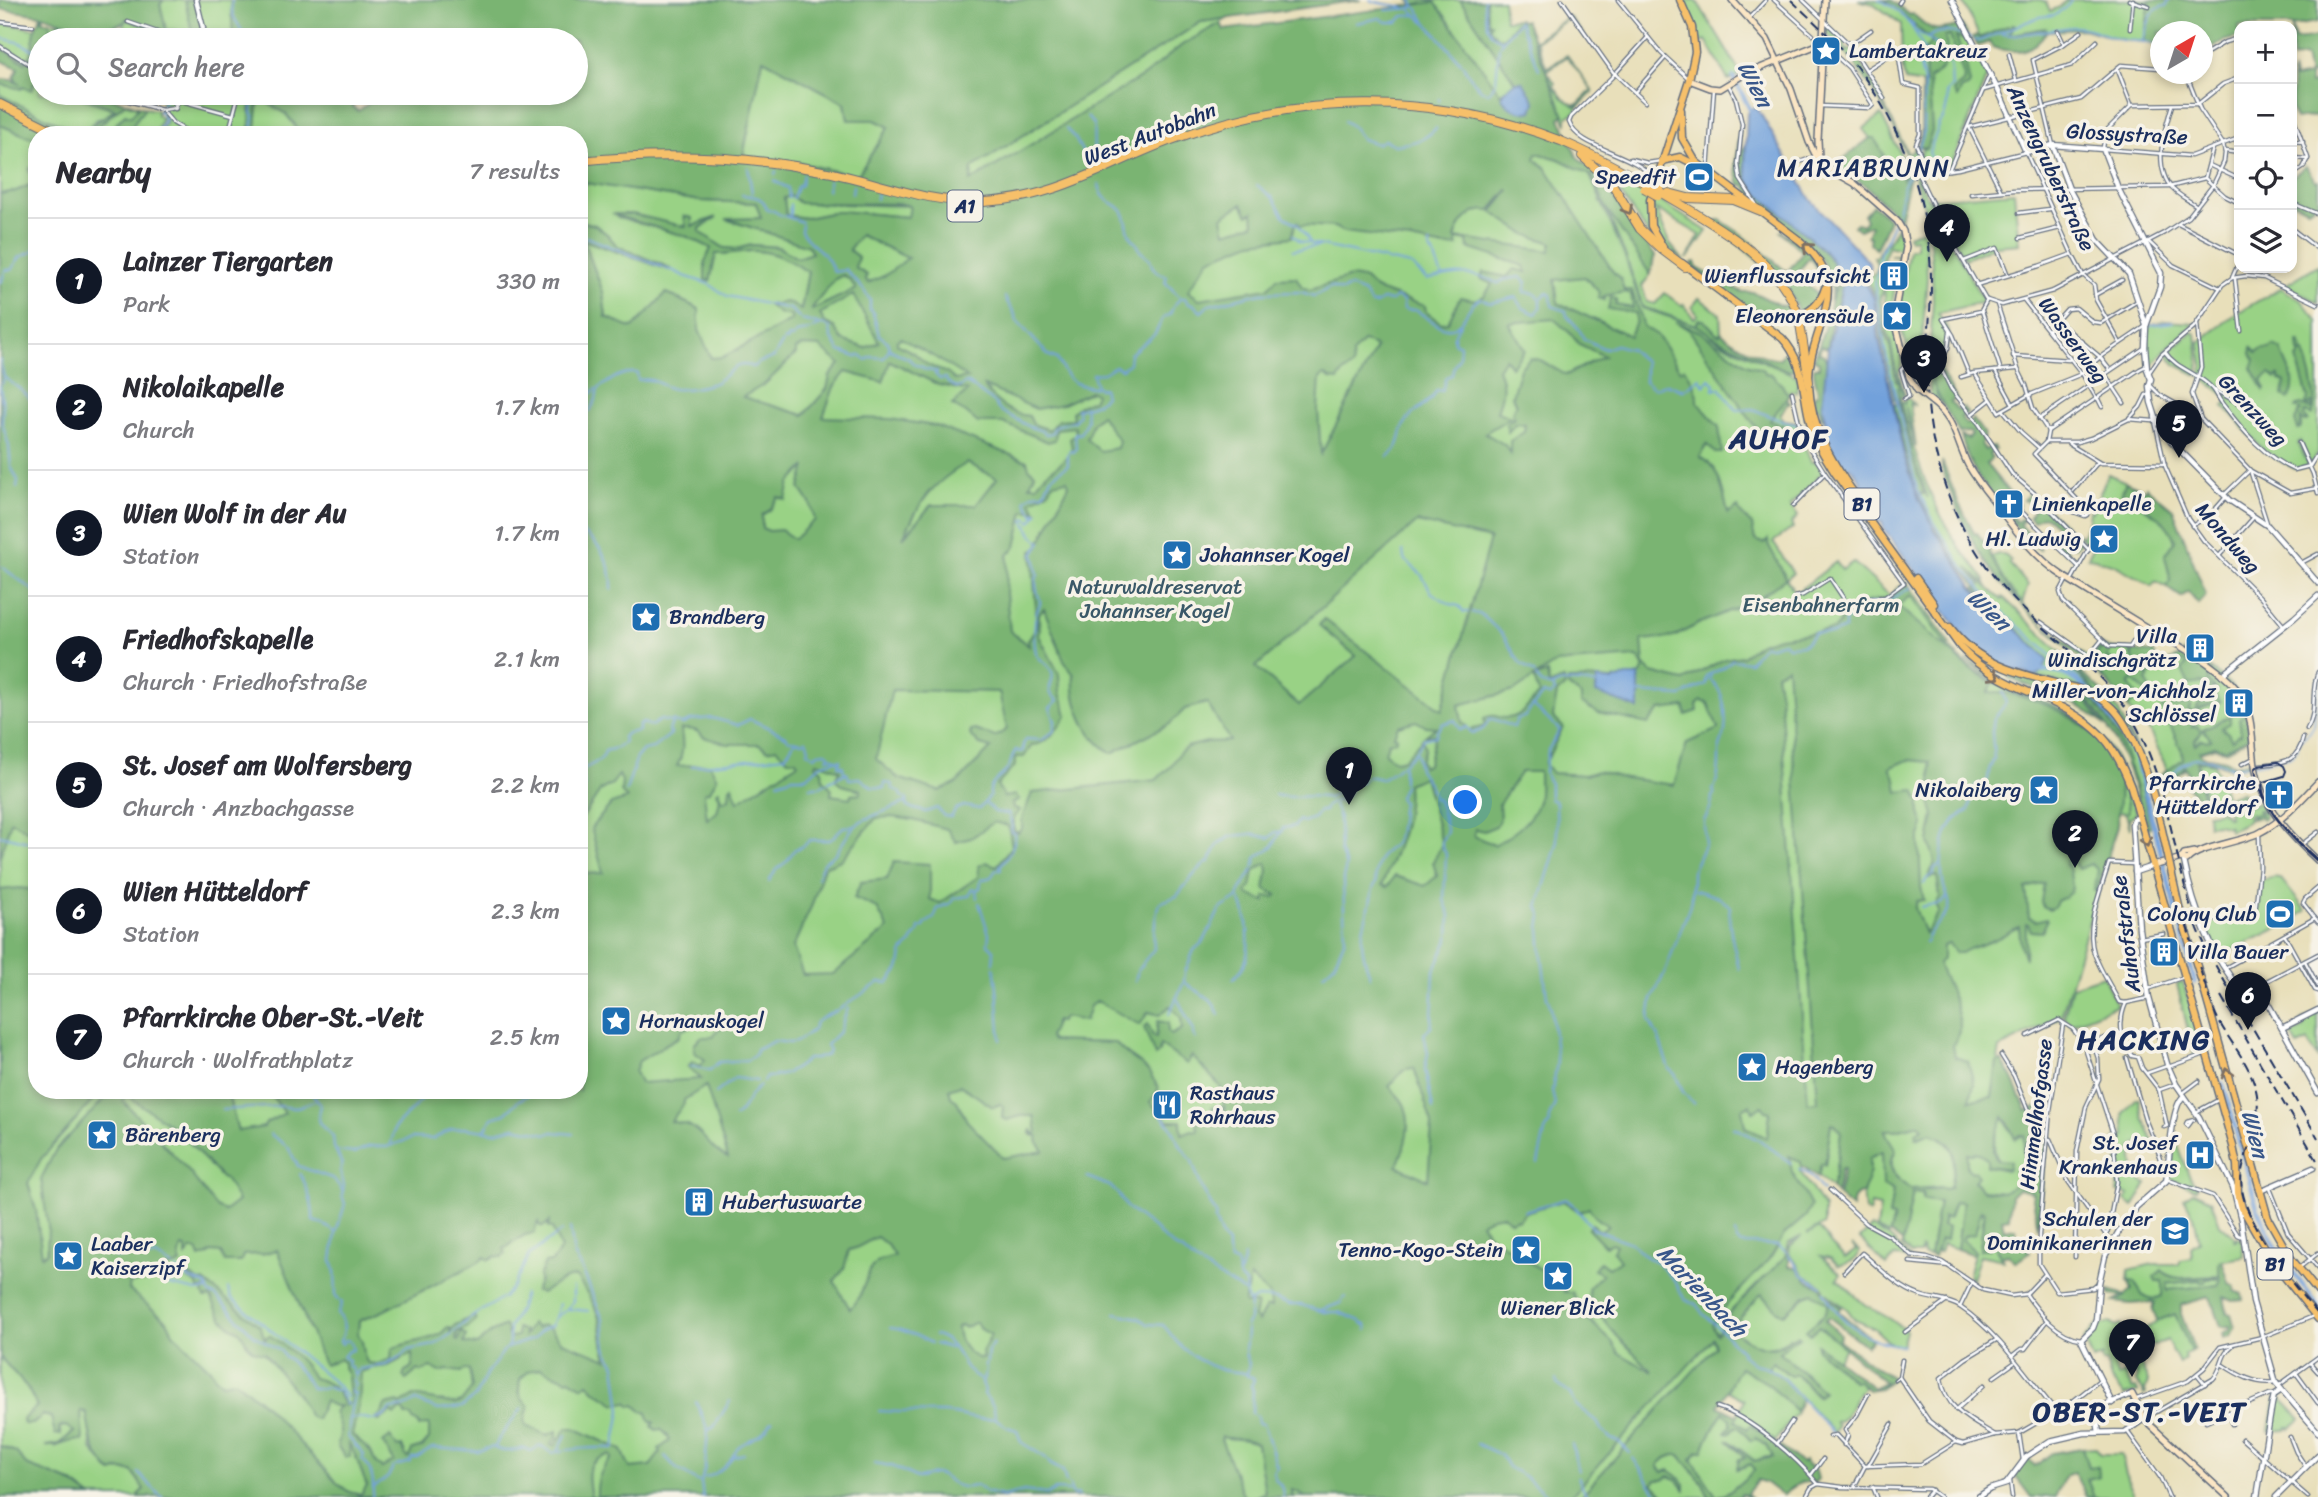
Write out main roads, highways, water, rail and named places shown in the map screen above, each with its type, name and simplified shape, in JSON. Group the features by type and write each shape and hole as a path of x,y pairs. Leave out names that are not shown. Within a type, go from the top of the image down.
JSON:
{"highway":[{"name":"West Autobahn","path":"588,162 668,157 758,161 825,171 923,196 982,202 1047,192 1074,183 1175,138 1247,117 1304,107 1379,104 1441,109 1496,120 1563,142 1646,182 1710,228 1764,268 1786,294 1797,316 1806,379"},
{"path":"0,106 35,126"},
{"path":"0,106 43,126"},
{"name":"West Autobahn","path":"588,163 669,161 758,166 826,176 922,201 982,206 1047,197 1177,142 1248,121 1305,111 1379,108 1448,115 1495,125 1646,182"},
{"path":"1582,156 1611,181 1640,229 1685,267"},
{"path":"1660,192 1688,198 1734,200 1759,207"}],"main road":[{"name":"B1","path":"1680,0 1690,19 1695,52 1693,68 1662,162 1658,172 1646,182 1653,229 1663,247 1685,267 1786,342 1806,379 1814,418 1826,450 1914,580"},
{"path":"1732,0 1765,37 1793,93 1811,148 1818,157 1854,183 1897,221 1903,231 1906,242 1894,314 1911,382 1949,419 1968,463 2012,526 2036,554 2069,580 2212,666 2239,692 2246,703 2254,762 2264,798 2305,853 2318,862"},
{"path":"1818,157 1825,0"},
{"path":"1689,80 1714,89 1822,43"},
{"name":"B1","path":"1683,99 1680,121 1682,138 1690,154 1700,166 1759,207 1811,250 1825,272 1827,297 1806,379 1808,416 1817,442 1851,503 1966,645 1986,660 2006,670 2086,691 2103,700 2116,712 2134,741 2152,790 2183,922 2269,1218 2279,1239 2318,1292"},
{"path":"1811,148 1818,140"},
{"path":"1658,172 1673,158"},
{"path":"1662,162 1684,158 1700,166"},
{"path":"1735,303 1755,314 1773,319 1800,315 1811,309 1822,297 1825,272"},
{"name":"B1","path":"1920,587 1957,643 1984,669 2009,684 2072,712 2101,735 2121,764 2131,788 2136,819 2154,866 2220,1099 2234,1152 2242,1208 2275,1265 2316,1317"},
{"path":"2154,866 2259,833 2280,820 2318,782"},
{"path":"2185,977 2199,975"},
{"path":"2133,1397 2144,1419 2228,1497"}],"water":[{"path":"1515,82 1523,82 1535,102 1532,111 1515,109 1502,98 1503,92"},
{"path":"1756,106 1811,200 1869,262 1870,270 1857,276 1874,298 1879,339 1904,456 1919,499 1935,530 1973,588 2047,658 2040,674 2035,676 2002,667 1969,644 1884,529 1882,522 1878,522 1861,494 1862,485 1858,476 1850,467 1841,468 1821,433 1827,429 1822,406 1828,348 1843,283 1832,261 1821,248 1758,193 1748,180 1745,165 1747,113"},
{"path":"1627,676 1639,676 1639,709 1596,693 1597,679 1612,681"}],"waterway":[{"path":"232,0 234,18 240,28"},
{"path":"1370,0 1408,9 1415,6 1412,0"},
{"path":"1484,0 1489,29 1496,38 1502,40"},
{"path":"1879,0 1893,8 1911,25 1923,52 1923,64 1920,67 1924,82 1923,136 1903,188 1897,215 1880,253 1874,281 1885,349 1917,488 1934,522 1962,566 1998,608 2087,687"},
{"path":"1975,40 1979,41 2039,17 2054,15 2071,0"},
{"path":"2142,42 2152,14 2160,7 2166,6 2169,0"},
{"path":"1416,7 1473,81 1488,93"},
{"path":"1386,10 1405,9"},
{"path":"1411,10 1425,22"},
{"path":"1356,23 1380,18 1386,22 1398,22 1403,16 1415,15"},
{"path":"1500,44 1519,21"},
{"path":"1908,21 1914,30 1943,52 1951,73 1952,87 1946,93 1946,109 1929,152 1933,163 1923,160"},
{"path":"1520,23 1539,69"},
{"path":"2000,33 2015,35 2081,27 2122,40 2150,43"},
{"path":"1927,39 1942,32 1970,38"},
{"path":"0,38 28,47"},
{"path":"1490,91 1496,82 1499,47"},
{"name":"Wien","path":"1733,77 1752,113"},
{"path":"161,126 165,118 159,111 162,105"},
{"path":"252,105 253,126"},
{"path":"1087,117 1094,125 1095,168"},
{"path":"1344,121 1352,126 1362,139 1377,144 1384,140 1395,145 1412,142 1422,139 1436,128"},
{"path":"1066,129 1094,166"},
{"path":"748,167 752,193"},
{"path":"775,175 776,171"},
{"path":"793,198 797,187 801,185 803,175"},
{"path":"827,190 829,180"},
{"path":"774,181 788,188 789,198"},
{"path":"1099,184 1106,199 1123,212 1129,233 1140,251 1150,259 1156,270 1167,276 1165,282 1181,298"},
{"path":"1257,185 1273,198 1285,217 1298,224"},
{"path":"852,194 853,186"},
{"path":"876,199 877,192"},
{"path":"742,195 758,198 764,202 767,210 782,216"},
{"path":"790,204 790,216"},
{"path":"785,216 802,222"},
{"path":"802,225 801,231 827,259 834,272 845,270"},
{"path":"1299,226 1310,242"},
{"path":"1293,235 1300,241 1410,265"},
{"path":"588,238 670,270"},
{"path":"1293,250 1319,246"},
{"path":"1430,249 1434,256"},
{"path":"0,282 5,270 11,270 20,257 28,254"},
{"path":"1435,258 1442,276"},
{"path":"1412,266 1427,280 1464,274 1499,284 1503,280 1520,277 1527,282 1524,292 1534,293 1539,299"},
{"path":"845,269 862,288"},
{"path":"672,270 709,284 727,296 790,309 799,317"},
{"path":"869,784 871,787 884,788 885,783 892,784 892,788 907,799 907,807 926,812 937,808 944,816 951,817 956,809 964,806 979,809 990,796 991,787 1009,767 1016,750 1023,751 1026,739 1042,740 1054,731 1055,721 1050,708 1058,700 1050,693 1053,676 1049,667 1037,655 1034,639 1040,603 1036,585 1038,574 1033,554 1041,542 1033,536 1024,520 1027,518 1031,522 1038,513 1034,515 1025,500 1033,494 1044,493 1051,477 1068,465 1068,455 1076,449 1075,433 1080,434 1087,420 1085,407 1097,403 1105,396 1103,388 1096,386 1092,374 1104,373 1115,366 1122,369 1129,363 1130,354 1155,334 1163,318 1170,314 1181,298 1185,298 1201,312 1209,305 1261,293 1301,292 1314,296 1331,287 1342,291 1350,287 1364,293 1371,304 1382,300 1392,301 1397,297 1403,301 1404,309 1419,312 1437,325 1451,328 1457,326 1472,304 1481,298 1490,303 1516,297 1523,308 1536,314 1540,308 1540,300 1547,292 1551,295 1552,306 1566,311 1584,339 1605,349 1616,345 1630,349 1645,362 1645,381 1652,387 1666,384 1684,390 1700,378 1704,386 1710,379 1715,384 1714,390 1720,388 1736,410 1753,409 1777,419 1807,426"},
{"path":"863,289 870,300 870,310 879,335 887,341 889,348"},
{"path":"1005,297 1017,321 1048,355 1057,359 1070,380 1080,385 1095,387"},
{"path":"802,320 817,324"},
{"path":"2149,325 2174,322"},
{"path":"1455,334 1460,324"},
{"path":"588,411 596,399 598,389 621,375 637,373 638,380 650,380 674,389 707,385 717,382 735,367 753,367 774,357 784,340 821,325 830,328 831,337 839,350"},
{"path":"1388,457 1396,449 1409,417 1431,399 1437,390 1442,391 1446,377 1452,375 1459,358 1460,345 1454,342 1454,336"},
{"path":"840,351 856,357 861,355 866,360 872,357 884,358 889,349 915,365 937,372 935,374 940,379 946,378 947,382 958,388 966,383 994,403 999,410 1046,434 1052,433 1055,426 1074,421 1079,415 1077,409 1084,407"},
{"path":"0,360 4,377 1,385"},
{"path":"4,377 28,396"},
{"path":"0,386 2,422 9,446 11,467 18,480 17,488"},
{"path":"588,388 592,393 596,389"},
{"path":"588,536 608,563 612,590"},
{"path":"1403,551 1404,559 1421,574 1432,593 1468,612"},
{"path":"2,567 28,586"},
{"path":"1639,693 1681,696 1706,684 1706,676 1732,660 1749,662 1764,645 1783,642 1788,646 1803,645 1815,633 1832,634 1845,629 1845,621 1849,617 1857,617 1862,607 1882,604 1912,587"},
{"path":"1472,613 1481,614 1503,635 1520,663 1535,674"},
{"name":"Wien","path":"2039,669 2066,675 2089,691 2106,711 2136,758 2195,983"},
{"path":"1694,1104 1669,1069 1649,1020 1652,999 1692,900 1692,872 1705,843 1704,821 1715,794 1713,790 1718,777 1719,750 1725,717 1721,695 1709,679 1711,676"},
{"path":"1536,677 1542,684 1552,687"},
{"path":"2162,785 2182,764 2194,758 2211,759 2233,768 2291,756 2297,750 2299,740 2309,733 2314,725 2318,681"},
{"path":"1135,982 1138,969 1154,949 1158,906 1177,896 1209,862 1219,843 1232,836 1252,834 1270,838 1283,828 1295,826 1299,820 1303,822 1314,818 1319,811 1324,811 1326,806 1336,800 1341,802 1349,792 1350,785 1361,782 1368,776 1381,779 1393,771 1411,756 1423,739 1436,736 1442,724 1455,720 1460,730 1467,727 1472,733 1483,729 1489,719 1514,727 1517,719 1524,717 1543,694 1549,696 1555,692 1552,687 1558,684 1582,682 1599,685"},
{"path":"1927,938 1949,908 1942,870 1944,842 1951,825 1969,810 1975,786 1988,779 1994,759 1994,719 2006,703 2003,692"},
{"path":"1534,707 1560,730 1548,750 1545,771 1550,783 1550,799 1556,802 1557,844 1538,907 1542,916 1542,956 1557,1063 1552,1091 1555,1104 1549,1117 1550,1123 1545,1131 1538,1163"},
{"path":"588,767 601,759 605,751 624,742 623,737 627,733 639,731 639,725 643,723 651,726 660,720 683,724 712,718 738,725 750,719 789,740"},
{"path":"626,791 637,757 643,750 653,748 671,734 669,730 673,721"},
{"path":"791,740 806,740 808,752 815,756 826,752 830,755 827,758 840,760 839,766 843,766 849,779 860,778 868,784"},
{"path":"786,755 795,741"},
{"path":"1416,751 1419,769 1439,803 1447,832 1442,846 1446,854 1444,900 1450,915 1449,938 1434,971 1431,1027 1424,1034 1428,1053 1425,1069 1433,1109"},
{"path":"692,766 785,756"},
{"path":"820,765 835,760"},
{"path":"778,782 793,777 807,777 819,766"},
{"path":"1403,766 1403,782"},
{"path":"829,781 846,773"},
{"path":"810,787 820,787 827,783"},
{"path":"1370,978 1362,942 1363,929 1379,862 1398,835 1402,802 1399,797 1404,785"},
{"path":"1275,795 1329,798 1342,789 1347,789"},
{"name":"Wien","path":"2146,799 2149,796"},
{"path":"817,878 823,863 836,853 851,830 861,821 907,802"},
{"path":"690,1066 710,1070 719,1062 747,1060 755,1055 756,1050 774,1041 796,1042 813,1030 816,1022 825,1016 880,982 888,983 899,969 904,950 911,944 919,928 934,918 938,908 951,903 954,898 969,896 973,888 980,888 981,880 991,877 996,870 1001,870 1000,866 1009,855 1015,837 1011,832 1009,814 995,812 986,804"},
{"path":"1323,974 1334,964 1345,938 1343,879 1346,866 1340,852 1339,818 1334,805"},
{"path":"769,881 795,849 810,840 830,840 843,827 855,826"},
{"path":"1169,1014 1184,982 1194,950 1204,941 1220,909 1238,898 1254,868 1256,858 1273,846 1280,833"},
{"path":"0,835 28,842"},
{"path":"1924,884 1941,864"},
{"path":"976,890 977,898"},
{"path":"1695,890 1718,897 1730,906 1730,930 1739,969"},
{"path":"1921,907 1939,904 1947,897"},
{"path":"1233,979 1243,967 1248,950 1247,922 1240,899"},
{"path":"979,903 989,934 988,944 994,950 993,963"},
{"path":"994,968 1001,1040"},
{"path":"1186,983 1209,1000 1219,1015"},
{"path":"1178,1000 1196,1039"},
{"path":"763,1082 766,1077 788,1072 807,1059 827,1055 829,1050 826,1045 840,1031 848,1007"},
{"path":"716,1093 735,1078 757,1081"},
{"name":"Wien","path":"2223,1083 2258,1211 2279,1253 2318,1306"},
{"path":"735,1117 760,1086"},
{"path":"316,1099 320,1105 319,1122 333,1137 334,1147 342,1164 340,1171 345,1204 336,1233 332,1260 336,1296 342,1303 338,1314 344,1328 340,1341 342,1344 345,1340 349,1341"},
{"path":"391,1143 395,1127 422,1099"},
{"path":"485,1130 492,1118 504,1114 521,1099"},
{"path":"234,1109 280,1106 294,1108 314,1101"},
{"path":"222,1110 232,1109"},
{"path":"1160,1113 1192,1161 1201,1186 1216,1214 1215,1221 1228,1244 1231,1261 1236,1263 1240,1279 1245,1283 1246,1296"},
{"path":"336,1151 354,1153 370,1146 386,1147 413,1138 433,1139 452,1129 464,1128 494,1132 515,1127 547,1134 573,1134"},
{"path":"1733,1127 1761,1141 1791,1163"},
{"path":"270,1134 288,1147 298,1166 334,1179 342,1190"},
{"path":"1799,1169 1810,1175 1823,1191"},
{"path":"300,1174 310,1197 313,1221 335,1232"},
{"path":"1087,1177 1110,1186 1126,1207 1162,1237 1195,1262 1244,1292"},
{"name":"Marienbach","path":"1524,1211 1566,1199 1573,1205"},
{"name":"Marienbach","path":"1575,1207 1593,1229 1631,1243 1657,1262 1676,1283 1684,1298 1696,1304 1741,1354 1754,1364 1764,1366 1781,1376 1833,1433"},
{"path":"570,1228 574,1254 603,1320"},
{"path":"355,1376 359,1369 386,1365 408,1350 434,1345 503,1298 514,1285 529,1255 562,1231"},
{"path":"1735,1233 1741,1244 1778,1245 1785,1251"},
{"path":"1787,1252 1803,1275 1822,1286"},
{"path":"116,1258 126,1255 156,1256 172,1266"},
{"path":"1240,1272 1244,1257"},
{"path":"176,1269 190,1279 206,1285 210,1294 216,1296 255,1336 281,1351 311,1388 325,1387 339,1391 347,1405"},
{"path":"161,1283 196,1291 207,1290"},
{"path":"363,1418 374,1420 383,1417 391,1409 405,1407 416,1401 438,1410 462,1407 475,1397 486,1375 506,1348 533,1339 567,1309 573,1302 573,1287"},
{"path":"228,1289 231,1298 331,1379"},
{"path":"1824,1292 1839,1313 1857,1330 1878,1340 1903,1346"},
{"path":"507,1348 509,1327 524,1294"},
{"path":"1247,1297 1249,1303"},
{"path":"1321,1310 1341,1303 1346,1297"},
{"path":"1250,1302 1257,1298 1275,1299 1290,1305 1339,1312 1360,1321"},
{"path":"556,1316 559,1304"},
{"path":"1250,1304 1245,1349 1249,1363 1247,1376 1254,1380 1251,1386 1252,1413 1265,1429 1277,1467 1273,1472 1275,1480 1282,1487 1283,1497"},
{"path":"569,1309 589,1311"},
{"path":"1115,1313 1139,1318 1148,1324 1163,1325 1192,1355 1222,1370 1247,1374"},
{"path":"603,1322 606,1348 615,1365 621,1410 614,1448"},
{"path":"1361,1323 1366,1325 1367,1330"},
{"path":"890,1328 931,1343"},
{"path":"935,1335 939,1336"},
{"path":"940,1337 952,1346 969,1371 981,1380 984,1394 994,1407 995,1418 1007,1427 1017,1430 1021,1442 1063,1471 1071,1492 1079,1497"},
{"path":"351,1343 353,1350 343,1357 349,1360 348,1366 355,1376 351,1392 355,1394 348,1437 364,1455 362,1459 372,1476 372,1497"},
{"path":"987,1362 988,1351 993,1343"},
{"path":"935,1344 951,1348"},
{"path":"983,1381 985,1364"},
{"path":"332,1380 347,1397"},
{"path":"1556,1380 1577,1406 1597,1422 1602,1431 1630,1453"},
{"path":"703,1497 701,1482 708,1430 714,1427 730,1401"},
{"path":"696,1402 708,1430"},
{"path":"495,1447 522,1408"},
{"path":"879,1411 901,1412"},
{"path":"903,1412 995,1418"},
{"path":"351,1418 361,1418"},
{"path":"704,1478 722,1469 738,1447 762,1432 772,1421"},
{"path":"559,1449 566,1435"},
{"path":"1477,1444 1501,1455 1508,1467 1524,1476 1549,1497"},
{"path":"1572,1444 1578,1471"},
{"path":"396,1466 410,1462 412,1458 417,1458 432,1448 478,1451 492,1447 504,1451 524,1448 531,1451 540,1446 553,1453 573,1449 613,1448"},
{"path":"734,1456 744,1454"},
{"path":"665,1456 677,1469 699,1482"},
{"path":"1633,1458 1659,1497"},
{"path":"874,1463 891,1466"},
{"path":"892,1466 917,1478 939,1475 962,1487 977,1485 986,1492 1003,1496 1024,1491 1046,1494"},
{"path":"373,1488 388,1477 393,1467"},
{"path":"138,1473 162,1497"},
{"path":"1578,1476 1587,1497"},
{"path":"1047,1494 1056,1490 1068,1491"}],"tram line":[{"path":"2318,860 2284,826 2264,795 2264,782 2284,776 2284,766 2278,762 2259,765 2255,769 2258,783 2270,809 2297,843 2318,862"}],"railway":[{"path":"1791,0 1840,48 1872,88 1900,140 1911,168 1926,224 1930,253 1927,373 1930,425 1942,475 1960,523 1986,566 2008,593 2099,676 2132,718 2163,795 2198,929 2226,983 2318,1138"},
{"path":"2186,924 2216,1015 2249,1070 2256,1090 2256,1121 2242,1172 2242,1188 2247,1207 2280,1267 2318,1314"},
{"path":"2221,996 2318,1162"}],"place":[{"name":"Lambertakreuz","path":"1826,51"},
{"name":"Speedfit","path":"1699,177"},
{"name":"Friedhofskapelle","path":"1947,262"},
{"name":"Wienflussaufsicht","path":"1894,276"},
{"name":"Eleonorensäule","path":"1897,316"},
{"name":"Wien Wolf in der Au","path":"1924,393"},
{"name":"St. Josef am Wolfersberg","path":"2179,458"},
{"name":"Linienkapelle","path":"2009,504"},
{"name":"Hl. Ludwig","path":"2104,539"},
{"name":"Johannser Kogel","path":"1177,555"},
{"name":"Brandberg","path":"646,617"},
{"name":"Villa Windischgrätz","path":"2200,648"},
{"name":"Miller-von-Aichholz Schlössel","path":"2239,703"},
{"name":"Nikolaiberg","path":"2044,790"},
{"name":"Pfarrkirche Hütteldorf","path":"2279,795"},
{"name":"Lainzer Tiergarten","path":"1349,805"},
{"name":"Nikolaikapelle","path":"2075,868"},
{"name":"Colony Club","path":"2280,914"},
{"name":"Villa Bauer","path":"2164,952"},
{"name":"Hornauskogel","path":"616,1021"},
{"name":"Wien Hütteldorf","path":"2248,1030"},
{"name":"Hagenberg","path":"1752,1067"},
{"name":"Rasthaus Rohrhaus","path":"1167,1105"},
{"name":"Bärenberg","path":"102,1135"},
{"name":"St. Josef Krankenhaus","path":"2200,1155"},
{"name":"Hubertuswarte","path":"699,1202"},
{"name":"Schulen der Dominikanerinnen","path":"2175,1231"},
{"name":"Tenno-Kogo-Stein","path":"1526,1250"},
{"name":"Laaber Kaiserzipf","path":"68,1256"},
{"name":"Wiener Blick","path":"1558,1276"},
{"name":"Pfarrkirche Ober-St.-Veit","path":"2132,1377"}],"district":[{"name":"MARIABRUNN","path":"1864,168"},
{"name":"AUHOF","path":"1779,438"},
{"name":"HACKING","path":"2144,1039"},
{"name":"OBER-ST.-VEIT","path":"2140,1411"}],"park label":[{"name":"Naturwaldreservat Johannser Kogel","path":"1155,599"},
{"name":"Eisenbahnerfarm","path":"1821,605"}]}
